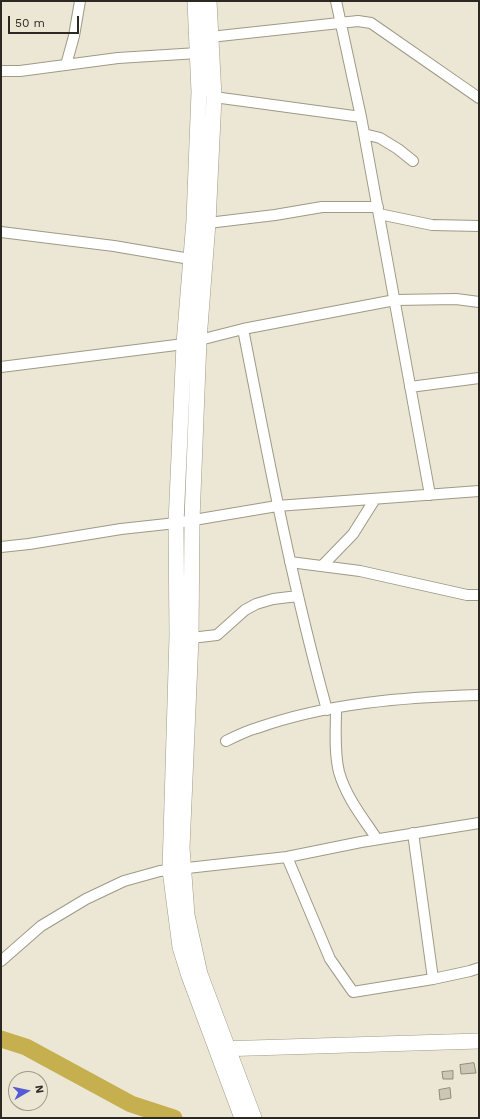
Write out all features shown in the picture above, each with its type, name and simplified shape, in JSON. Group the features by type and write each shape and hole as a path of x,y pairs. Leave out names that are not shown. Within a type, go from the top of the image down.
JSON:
{"main road":[{"path":"195,1 199,92 197,158 184,344 176,523 176,870 180,947 189,976 222,1049 237,1087 254,1118"},
{"path":"176,870 182,848 191,638 192,520 199,340 208,223 214,97 209,1"},
{"path":"222,1049 479,1041"},
{"path":"237,1087 242,1118"}],"street":[{"path":"66,65 74,36 80,1"},
{"path":"336,1 361,117 379,211 430,494"},
{"path":"210,37 358,21 371,23 479,98"},
{"path":"1,71 20,71 118,58 198,52"},
{"path":"214,97 361,117"},
{"path":"364,134 380,138 398,149 413,161"},
{"path":"208,223 275,215 322,207 379,211 432,225 479,226"},
{"path":"1,232 114,246 190,259"},
{"path":"1,367 184,344 243,329 395,300 456,299 479,302"},
{"path":"243,329 277,506 310,648 331,709 339,773 350,799 377,839"},
{"path":"410,387 479,378"},
{"path":"1,547 121,529 176,523 277,506 479,491"},
{"path":"322,566 353,534 375,499"},
{"path":"290,562 360,571 467,595 479,595"},
{"path":"191,638 217,634 245,610 256,604 273,599 298,596"},
{"path":"226,741 256,728 298,715 331,709 374,702 479,695"},
{"path":"1,961 41,926 86,899 124,881 160,871 287,858 377,839 479,823"},
{"path":"413,833 433,979"},
{"path":"287,858 330,959 353,992 433,979 479,968"}],"building":[{"path":"474,1063 476,1073 461,1074 460,1065"},
{"path":"453,1071 453,1079 443,1079 442,1072"},
{"path":"450,1088 451,1098 440,1100 439,1090"}],"waterway":[{"path":"1,1039 26,1047 131,1104 174,1118"}]}
